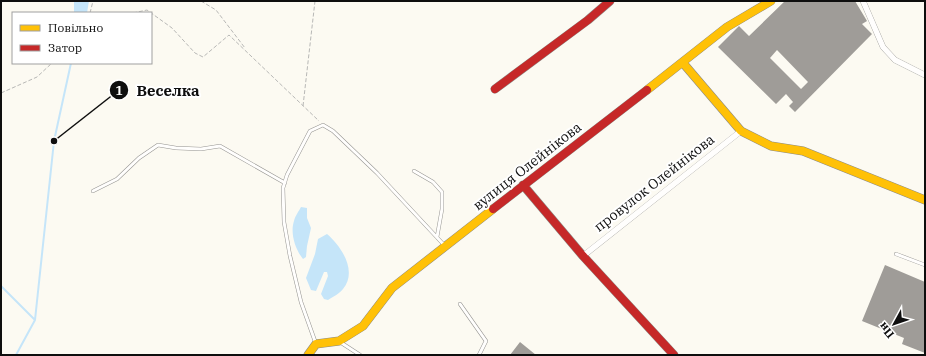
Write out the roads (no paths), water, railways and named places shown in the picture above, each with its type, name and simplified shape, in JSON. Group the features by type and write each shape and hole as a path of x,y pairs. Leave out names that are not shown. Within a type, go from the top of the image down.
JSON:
{"street":[{"path":"496,89 588,20 610,1"},
{"name":"вулиця Олейнікова","path":"316,344 339,341 363,326 392,288 522,185 683,63 727,27 771,1"},
{"path":"863,1 883,47 895,60 925,75"},
{"path":"683,63 735,125 742,131 771,146 804,151 925,200"},
{"name":"провулок Олейнікова","path":"583,256 742,131"},
{"path":"522,185 583,256 674,355"},
{"path":"308,355 316,344"}],"lane":[{"path":"316,344 301,302 285,229 283,188 287,175 310,131 323,125 333,132 377,173 445,246"},
{"path":"93,191 117,179 139,158 158,145 176,148 201,149 220,146 284,183"},
{"path":"414,171 433,182 442,192 442,209 437,237"},
{"path":"896,254 925,266"},
{"path":"460,304 486,341 479,355"},
{"path":"339,341 360,355"}],"water":[{"path":"74,1 89,1 87,12 74,12"},
{"path":"301,207 307,208 307,218 311,228 306,257 303,259 298,251 293,236 293,226 296,215"},
{"path":"327,234 338,245 346,259 349,274 343,289 328,300 324,299 321,294 328,276 327,272 324,272 316,291 311,290 306,278 315,254 318,239"}],"waterway":[{"path":"16,355 35,320 54,141 71,64"},
{"path":"1,286 35,320"}],"place":[{"name":"Веселка","path":"54,141"}]}
